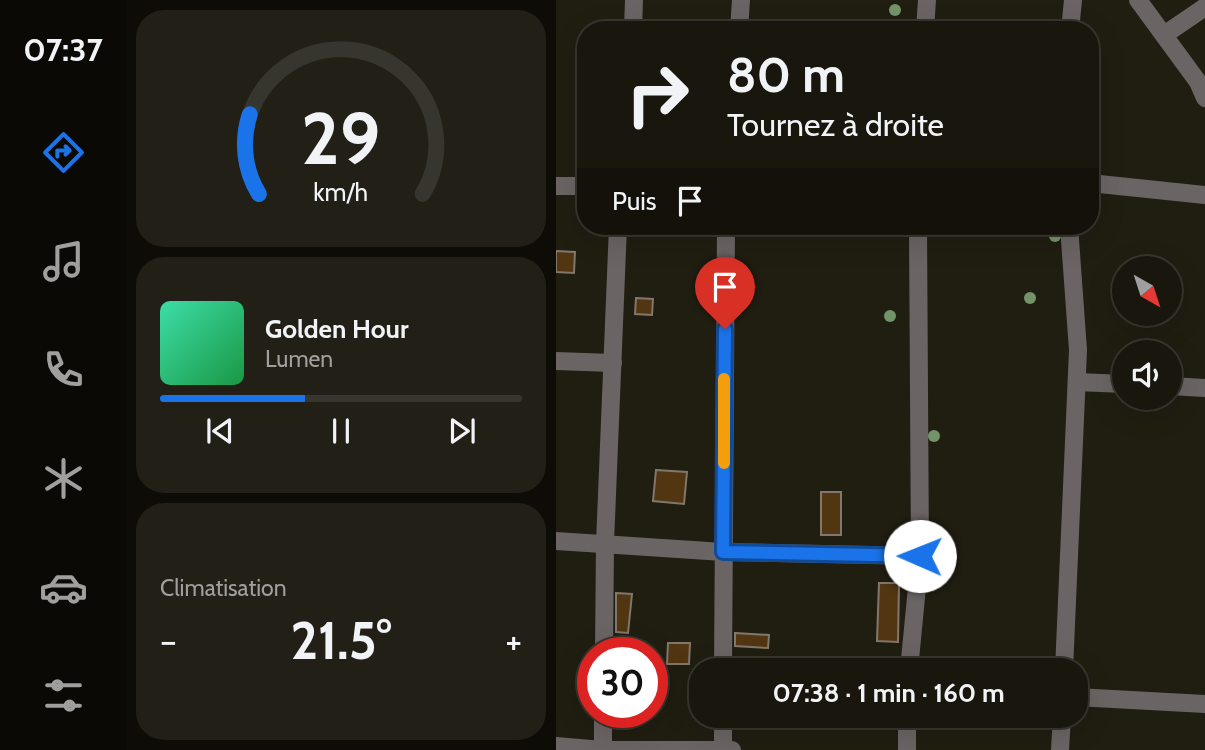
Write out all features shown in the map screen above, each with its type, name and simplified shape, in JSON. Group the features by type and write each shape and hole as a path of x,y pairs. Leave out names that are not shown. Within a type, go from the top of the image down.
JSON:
{"street":[{"path":"633,21 634,0"},
{"path":"740,21 741,0"},
{"path":"926,21 927,0"},
{"path":"1071,21 1073,0"},
{"path":"1138,0 1198,82 1205,98"},
{"path":"1164,35 1205,7"},
{"path":"1099,184 1205,195"},
{"path":"556,186 577,186"},
{"path":"604,637 605,543 618,235"},
{"path":"723,658 726,235"},
{"path":"910,658 920,556 918,235"},
{"path":"1065,658 1078,350 1070,235"},
{"path":"556,361 613,363"},
{"path":"1077,382 1112,383"},
{"path":"1182,387 1205,388"},
{"path":"556,541 723,552 920,556"},
{"path":"1088,698 1205,704"},
{"path":"603,728 603,750"},
{"path":"723,728 723,750"},
{"path":"907,728 907,750"},
{"path":"1061,750 1062,728"},
{"path":"556,746 603,750 732,750"}],"building":[{"path":"556,251 575,252 574,273 556,272"},
{"path":"636,298 653,299 652,315 635,314"},
{"path":"656,470 687,472 684,504 653,501"},
{"path":"821,492 841,492 841,535 821,535"},
{"path":"879,583 899,583 898,642 877,641"},
{"path":"616,593 632,594 628,633 616,632"},
{"path":"735,633 769,635 768,648 735,646"},
{"path":"668,643 690,643 689,664 668,664"}],"slow traffic":[{"path":"724,379 724,463"}],"route":[{"path":"725,329 723,552 920,556"}]}
